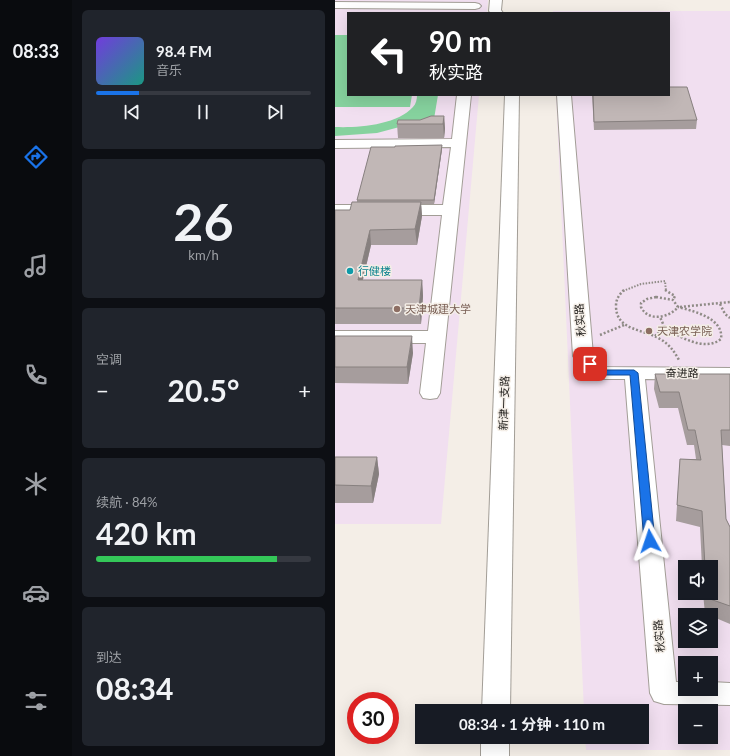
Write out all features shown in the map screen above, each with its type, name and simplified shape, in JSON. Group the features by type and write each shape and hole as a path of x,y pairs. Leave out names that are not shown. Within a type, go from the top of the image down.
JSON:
{"street":[{"path":"496,0 496,12"},
{"path":"335,5 475,6"},
{"path":"430,393 464,96"},
{"name":"新津一支路","path":"496,704 512,96"},
{"name":"秋实路","path":"564,96 583,356 597,373 634,373 664,693 730,694"},
{"path":"335,144 459,143"},
{"path":"335,210 451,210"},
{"path":"335,337 436,337"},
{"name":"奋进路","path":"634,373 730,374"},
{"path":"495,744 495,756"}],"path":[{"path":"660,317 664,326 674,334 689,341 716,343 721,339 722,335 719,328 713,321 692,311 678,307 673,300 675,296 665,291 665,281 640,284 626,288 617,297 615,305 617,314 624,325 664,339 675,353"},
{"path":"673,300 656,297 649,298 642,301 640,305 643,312 660,317 670,315 678,307 730,302"},
{"path":"720,304 725,314 730,318"},
{"path":"599,336 624,325"},
{"path":"655,336 664,326"}],"shaded area":[{"name":"天津城建大学","path":"335,0 488,0 487,12 347,12 347,96 479,96 441,524 335,524"},
{"name":"天津农学院","path":"553,11 730,11 730,750 586,750 586,744 649,744 649,704 584,704 556,96 670,96 670,12"}],"green space":[{"path":"335,35 347,35 347,96 412,96 410,107 335,107"},
{"path":"417,96 438,96 433,125 407,125 377,133 335,136 335,127 366,126 387,122 406,113 413,107"}],"building":[{"path":"670,87 687,87 697,120 594,122 593,96 670,96"},
{"path":"431,116 444,116 443,124 397,124 398,120 420,120"},
{"path":"442,145 434,200 357,200 371,147"},
{"path":"352,202 421,202 415,229 370,230 358,280 422,280 419,308 335,308 335,210 350,210"},
{"path":"335,336 412,336 407,367 335,367"},
{"path":"655,374 730,374 730,430 721,430 726,519 730,527 730,606 713,600 718,600 718,560 705,560 702,511 677,505 680,459 701,460 695,430 688,430 679,392 660,392"},
{"path":"335,457 377,457 371,486 335,485"}],"place":[{"name":"行健楼","path":"350,271"},
{"name":"天津城建大学","path":"397,309"},
{"name":"天津农学院","path":"649,331"}],"route":[{"path":"590,364 597,373 634,373 650,541"}]}
